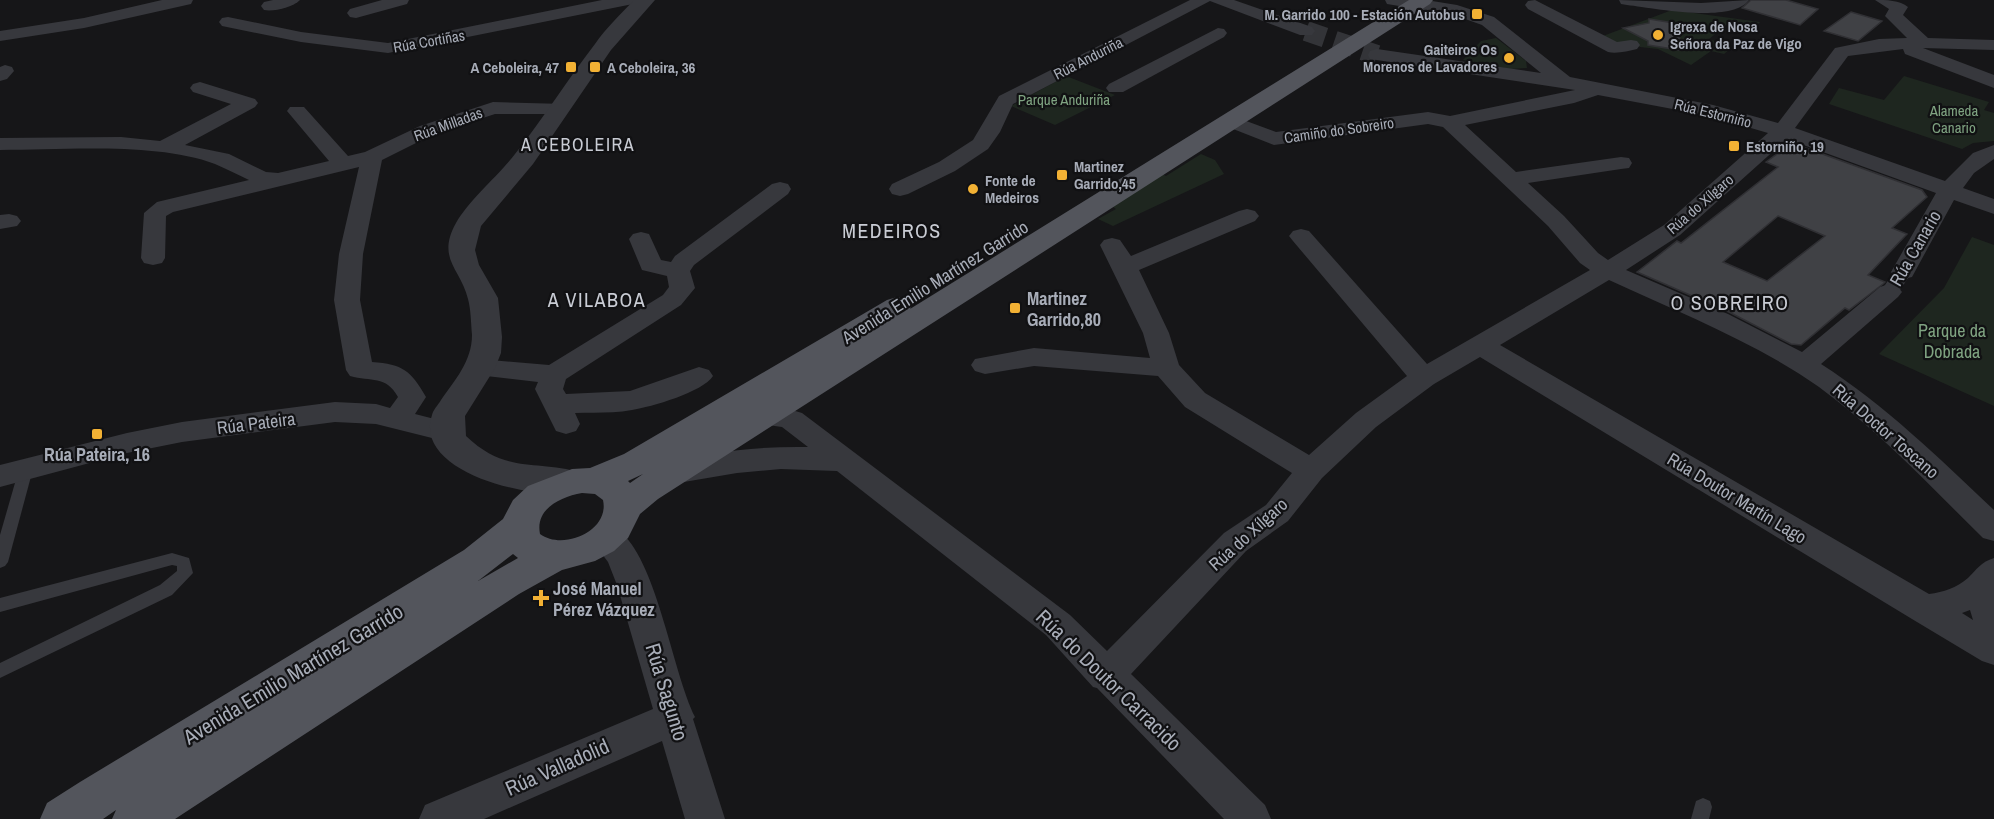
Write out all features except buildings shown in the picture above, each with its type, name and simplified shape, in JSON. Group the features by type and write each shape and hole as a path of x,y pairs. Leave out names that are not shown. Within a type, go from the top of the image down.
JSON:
{"main road":[{"name":"Avenida Emilio Martínez Garrido","path":"614,523 645,490 783,411 1230,122 1407,1"},
{"name":"Avenida Emilio Martínez Garrido","path":"581,482 636,463 1407,1"},
{"path":"581,482 615,490 620,495 614,523 591,547 574,553 556,555 529,547 522,537 523,519 538,497 581,482"},
{"name":"Avenida Emilio Martínez Garrido","path":"63,819 183,741 464,570 500,544 523,519"},
{"name":"Avenida Emilio Martínez Garrido","path":"135,819 505,583 556,555"}],"street":[{"path":"0,36 84,22 185,0"},
{"path":"270,6 292,0"},
{"path":"356,13 401,0"},
{"name":"Rúa Cortiñas","path":"228,22 302,37 388,48 628,0"},
{"path":"581,482 525,479 498,473 464,453 450,441 448,416 479,368 486,344 486,310 483,298 465,265 461,250 468,225 524,159 604,46 644,0"},
{"name":"Rúa Anduriña","path":"900,189 960,159 987,137 998,107 1006,100 1203,0"},
{"path":"1218,0 1305,31"},
{"path":"1478,16 1556,0"},
{"path":"1627,0 1719,8 1741,0"},
{"name":"Rúa Estorniño","path":"1407,1 1478,16 1488,21 1564,82"},
{"path":"1896,2 1894,16 1923,43"},
{"path":"1533,5 1614,48 1631,45"},
{"path":"1116,87 1218,33"},
{"path":"1118,43 1167,60"},
{"name":"Rúa do Xílgaro","path":"1106,676 1235,542 1277,513 1311,470 1366,420 1424,378 1622,262 1672,230 1782,132 1842,52 1923,43 1994,45"},
{"path":"1898,45 1994,82"},
{"name":"Rúa Estorniño","path":"1377,55 1564,82 1713,111 1814,140 1994,207"},
{"path":"163,147 248,103 200,88"},
{"name":"Camiño do Sobreiro","path":"1230,122 1274,139 1428,118 1450,122 1574,97 1600,88"},
{"name":"Rúa Milladas","path":"153,258 155,213 165,207 372,156 427,130 480,111 505,107 558,108"},
{"path":"297,111 343,164"},
{"path":"1450,122 1556,221 1589,258 1606,270"},
{"name":"Rúa Milladas","path":"0,144 121,143 163,147 220,159 262,178 279,180"},
{"name":"Rúa Canario","path":"1803,365 1896,282 1948,190 1984,154 1994,151"},
{"path":"372,156 351,254 347,300 360,370 396,374 403,380 412,398 398,418"},
{"path":"1511,179 1621,163"},
{"path":"479,368 554,374 672,300 682,288 678,271 684,261 780,189"},
{"path":"1247,216 1119,256 1156,333 1166,368 1195,400 1311,470"},
{"path":"1301,236 1424,378"},
{"path":"641,239 651,265 678,271"},
{"name":"Rúa Doctor Toscano","path":"1606,270 1756,338 1827,379 1877,418 1994,529"},
{"name":"Rúa Doutor Martín Lago","path":"1480,345 1994,650"},
{"path":"985,365 1034,357 1166,368"},
{"path":"554,374 549,389 562,414 631,400 676,387 699,376"},
{"path":"713,418 783,411"},
{"name":"Rúa do Doutor Carracido","path":"783,411 1058,625 1106,676 1251,819"},
{"name":"Rúa Pateira","path":"13,472 127,443 183,432 335,412 376,414 448,432"},
{"path":"672,473 712,465 799,458 846,461"},
{"path":"498,473 512,489 523,519"},
{"name":"Rúa Sagunto","path":"614,523 613,543 625,562 676,717 705,819"},
{"path":"1924,609 1962,600 1987,580"},
{"path":"1987,580 1994,633"},
{"name":"Rúa Valladolid","path":"439,819 676,717"}],"lane":[{"path":"0,562 13,472"},
{"path":"0,605 172,559 184,562 185,573 166,590 0,671"}],"green space":[{"path":"1672,10 1760,22 1754,28 1731,21 1709,39 1732,47 1724,54 1711,51 1691,65 1658,49 1640,47 1630,42 1613,42 1603,36"},
{"path":"1496,38 1526,61 1527,68 1510,69 1463,60 1481,41"},
{"name":"Parque Anduriña","path":"1066,76 1115,95 1055,125 1011,106"},
{"name":"Alameda Canario","path":"1904,76 1989,102 1984,110 1994,113 1994,141 1973,143 1962,149 1829,104 1839,88 1884,100"},
{"path":"1201,154 1215,160 1224,174 1113,226 1098,219 1116,209 1112,206 1162,174 1166,176"},
{"name":"Parque da Dobrada","path":"1972,237 1994,245 1994,406 1879,354 1944,288"}],"tunnel":[{"path":"1306,31 1377,55"}],"place":[{"name":"M. Garrido 100 - Estación Autobus","path":"1477,14"},
{"name":"Igrexa de Nosa Señora da Paz de Vigo","path":"1658,35"},
{"name":"Gaiteiros Os Morenos de Lavadores","path":"1509,58"},
{"name":"A Ceboleira, 47","path":"571,67"},
{"name":"A Ceboleira, 36","path":"595,67"},
{"name":"Estorniño, 19","path":"1734,146"},
{"name":"Martinez Garrido,45","path":"1062,175"},
{"name":"Fonte de Medeiros","path":"973,189"},
{"name":"Martinez Garrido,80","path":"1015,308"},
{"name":"Rúa Pateira, 16","path":"97,434"},
{"name":"José Manuel Pérez Vázquez","path":"541,598"}],"district":[{"name":"A CEBOLEIRA","path":"578,144"},
{"name":"MEDEIROS","path":"892,230"},
{"name":"A VILABOA","path":"597,299"},
{"name":"O SOBREIRO","path":"1730,302"}]}
